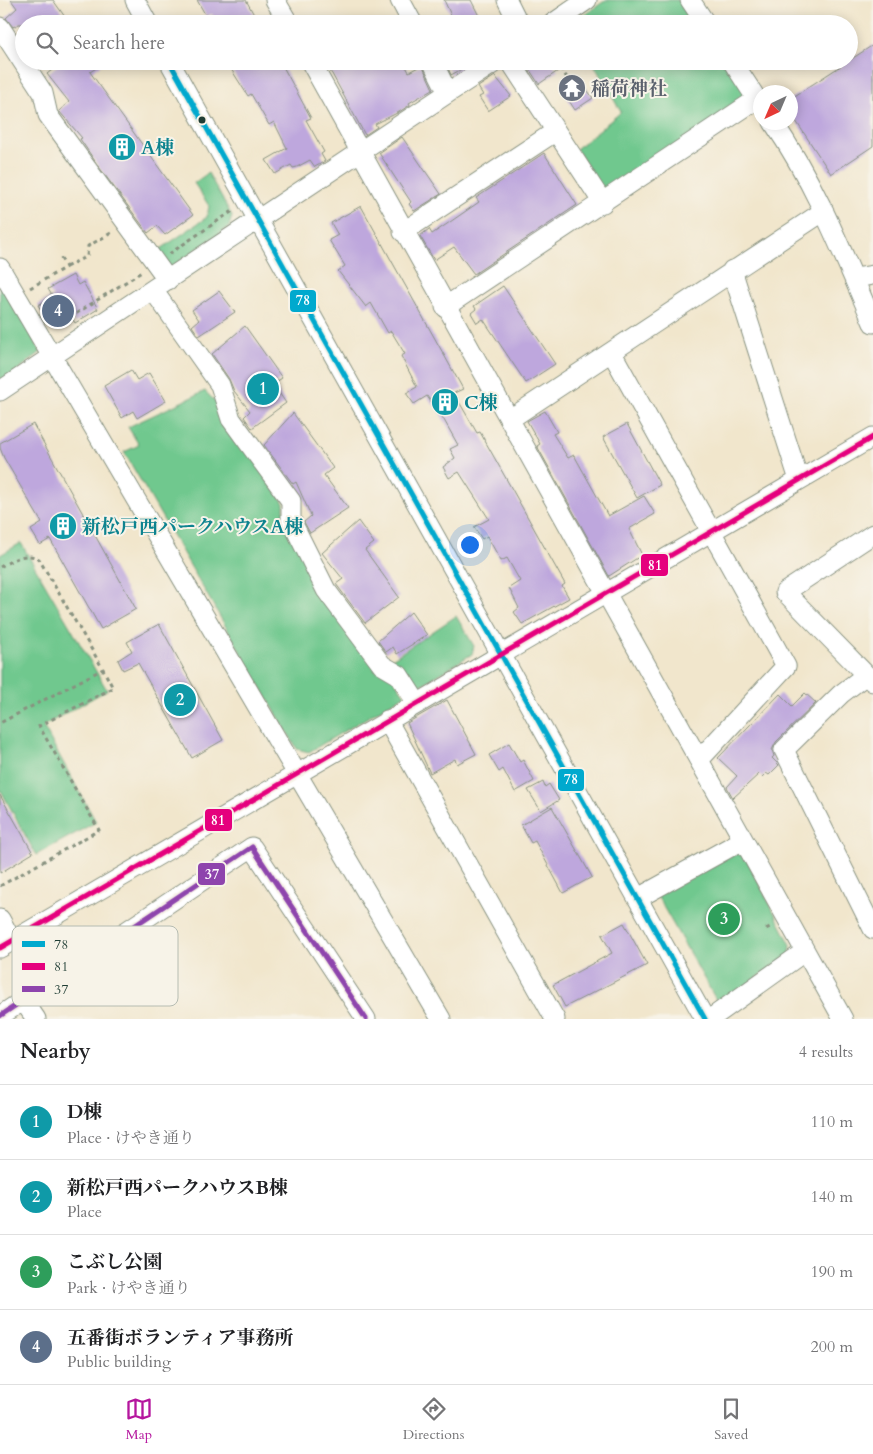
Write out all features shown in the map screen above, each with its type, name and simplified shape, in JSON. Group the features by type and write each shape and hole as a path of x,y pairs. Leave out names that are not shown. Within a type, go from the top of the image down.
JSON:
{"street":[{"path":"135,0 143,15"},
{"path":"275,0 284,15"},
{"path":"400,0 408,15"},
{"path":"508,0 516,15"},
{"path":"565,15 587,0"},
{"path":"690,0 700,15"},
{"path":"0,27 15,50"},
{"path":"28,70 43,93 48,115 155,263 160,285 220,385 231,419 291,501 291,520 326,590 382,666 399,675 417,704"},
{"path":"174,70 705,1019"},
{"path":"315,70 403,232 510,419 842,1019"},
{"path":"436,70 448,93"},
{"path":"0,391 483,70"},
{"path":"516,70 603,203"},
{"path":"738,70 753,93"},
{"path":"445,307 753,106"},
{"path":"778,130 796,156 824,210 864,276 873,323"},
{"path":"403,232 556,131"},
{"path":"510,419 612,353 732,270 824,210"},
{"path":"0,268 441,1019"},
{"path":"732,270 799,480"},
{"path":"612,353 710,533 786,666 699,760"},
{"path":"38,926 873,437"},
{"path":"869,544 785,592 870,679 841,694 784,750 873,929"},
{"path":"387,720 554,1019"},
{"path":"638,898 743,840"},
{"path":"144,926 252,847 366,1019"},
{"path":"0,919 6,945"},
{"path":"710,1019 804,952"},
{"path":"0,1016 14,1006"},
{"path":"27,1006 36,1019"}],"path":[{"path":"562,70 571,85"},
{"path":"49,315 53,322 67,314 69,318 234,210"},
{"path":"25,291 87,256 88,246 126,224"},
{"path":"59,256 66,267"},
{"path":"32,287 36,294"},
{"path":"0,567 21,556 32,555 39,559 113,688 39,726 99,830 0,886"},
{"path":"0,723 103,669"}],"green space":[{"path":"606,0 678,0 688,15 584,15"},
{"path":"597,70 730,70 751,97 606,195 576,149 621,112"},
{"path":"208,173 232,216 229,227 164,272 152,255 207,217 209,206 194,183"},
{"path":"0,279 41,352 0,384"},
{"path":"205,391 226,413 284,503 284,525 405,695 309,752 297,749 124,452 139,445 128,427"},
{"path":"21,543 107,690 43,726 96,822 36,855 0,789 0,555"},
{"path":"456,616 474,646 472,654 415,689 389,661"},
{"path":"736,853 746,858 791,945 790,954 719,1005 656,894"}],"building":[{"path":"11,0 53,0 64,15 15,15 15,26 13,27 6,18 17,8"},
{"path":"197,0 246,0 254,15 212,14 205,15"},
{"path":"444,0 471,0 478,15 451,15"},
{"path":"873,45 873,146 831,174 798,124 798,94 835,70 858,70 858,55"},
{"name":"A棟","path":"52,70 93,70 90,72 193,215 165,235 157,226 148,233 99,167 80,139 82,138 59,111 69,102 47,74"},
{"path":"232,70 285,70 311,118 306,120 324,152 321,154 325,161 315,167 310,160 297,167 293,168 291,165 275,174 266,160 287,148 274,122 269,125 251,94 248,96"},
{"path":"329,70 408,70 409,72 413,70 424,70 433,89 409,103 410,105 399,112 375,124 377,127 365,135"},
{"path":"449,70 460,70 451,75"},
{"path":"530,70 557,70 558,71 539,84"},
{"path":"495,76 511,96 488,111 479,97 483,95 478,87"},
{"path":"583,84 593,98 575,110 566,96"},
{"path":"402,137 441,194 414,211 409,204 411,202 379,153"},
{"path":"544,153 577,205 474,274 454,247 434,260 420,236 429,229 432,234 450,222 479,202 476,198"},
{"name":"C棟","path":"361,206 463,389 454,393 477,433 480,432 565,584 562,586 569,598 522,624 514,612 519,608 509,588 520,581 507,558 501,561 487,536 482,539 474,527 489,519 459,472 449,478 443,467 455,458 450,449 458,445 435,404 433,405 427,396 414,404 406,393 417,387 401,356 405,354 391,331 388,333 371,303 366,307 338,271 345,266 329,240 338,235 331,223"},
{"path":"73,275 78,285 83,282 98,309 75,323 67,310 48,322 38,305 53,297 48,289"},
{"path":"503,286 555,364 526,383 483,319 477,323 471,313 476,309 474,306"},
{"path":"219,291 235,312 199,336 192,326 199,320 192,310"},
{"path":"245,326 282,378 273,384 286,403 252,428 244,417 250,411 234,391 229,379 212,354"},
{"path":"131,370 137,380 149,373 166,401 137,418 133,411 122,418 104,386"},
{"path":"545,411 557,432 553,434 568,458 574,455 608,516 644,496 655,514 629,529 642,555 609,576 537,446 540,444 527,421"},
{"path":"293,413 333,468 324,475 348,508 310,533 304,522 311,516 296,482 293,484 264,445"},
{"name":"新松戸西パークハウスA棟","path":"33,424 136,609 101,629 50,539 40,545 31,530 42,523 0,448 0,443"},
{"path":"627,424 660,485 637,498 603,437"},
{"path":"358,521 374,543 365,550 399,597 365,623 336,584 343,579 322,553"},
{"path":"411,612 427,635 397,654 393,647 386,652 378,641"},
{"path":"159,624 223,740 192,758 138,663 123,670 118,660 132,651 127,642"},
{"path":"805,693 816,703 776,742 772,750 774,756 772,758 779,765 769,775 766,773 762,777 759,774 733,798 727,787 737,776 718,758 780,694 792,706"},
{"path":"447,700 476,754 457,764 455,759 430,773 407,723"},
{"path":"509,743 520,762 523,760 534,781 515,792 503,769 499,772 489,755"},
{"path":"543,782 545,787 549,784 559,800 541,811 528,790"},
{"path":"0,795 33,853 0,873"},
{"path":"552,807 592,877 563,893 535,841 531,843 521,825"},
{"path":"624,923 647,965 565,1007 553,985 612,953 602,935"}],"transit line":[{"name":"78","path":"174,70 705,1019"},
{"name":"81","path":"38,926 873,437"},
{"name":"37","path":"134,926 252,847 366,1019"},
{"name":"81","path":"0,948 12,941"},
{"name":"37","path":"0,1016 15,1006"}],"place":[{"name":"稲荷神社","path":"572,88"},
{"name":"A棟","path":"122,147"},
{"name":"五番街ボランティア事務所","path":"58,311"},
{"name":"D棟","path":"263,389"},
{"name":"C棟","path":"445,402"},
{"name":"新松戸西パークハウスA棟","path":"63,526"},
{"name":"新松戸西パークハウスB棟","path":"180,700"},
{"name":"こぶし公園","path":"724,919"}]}
